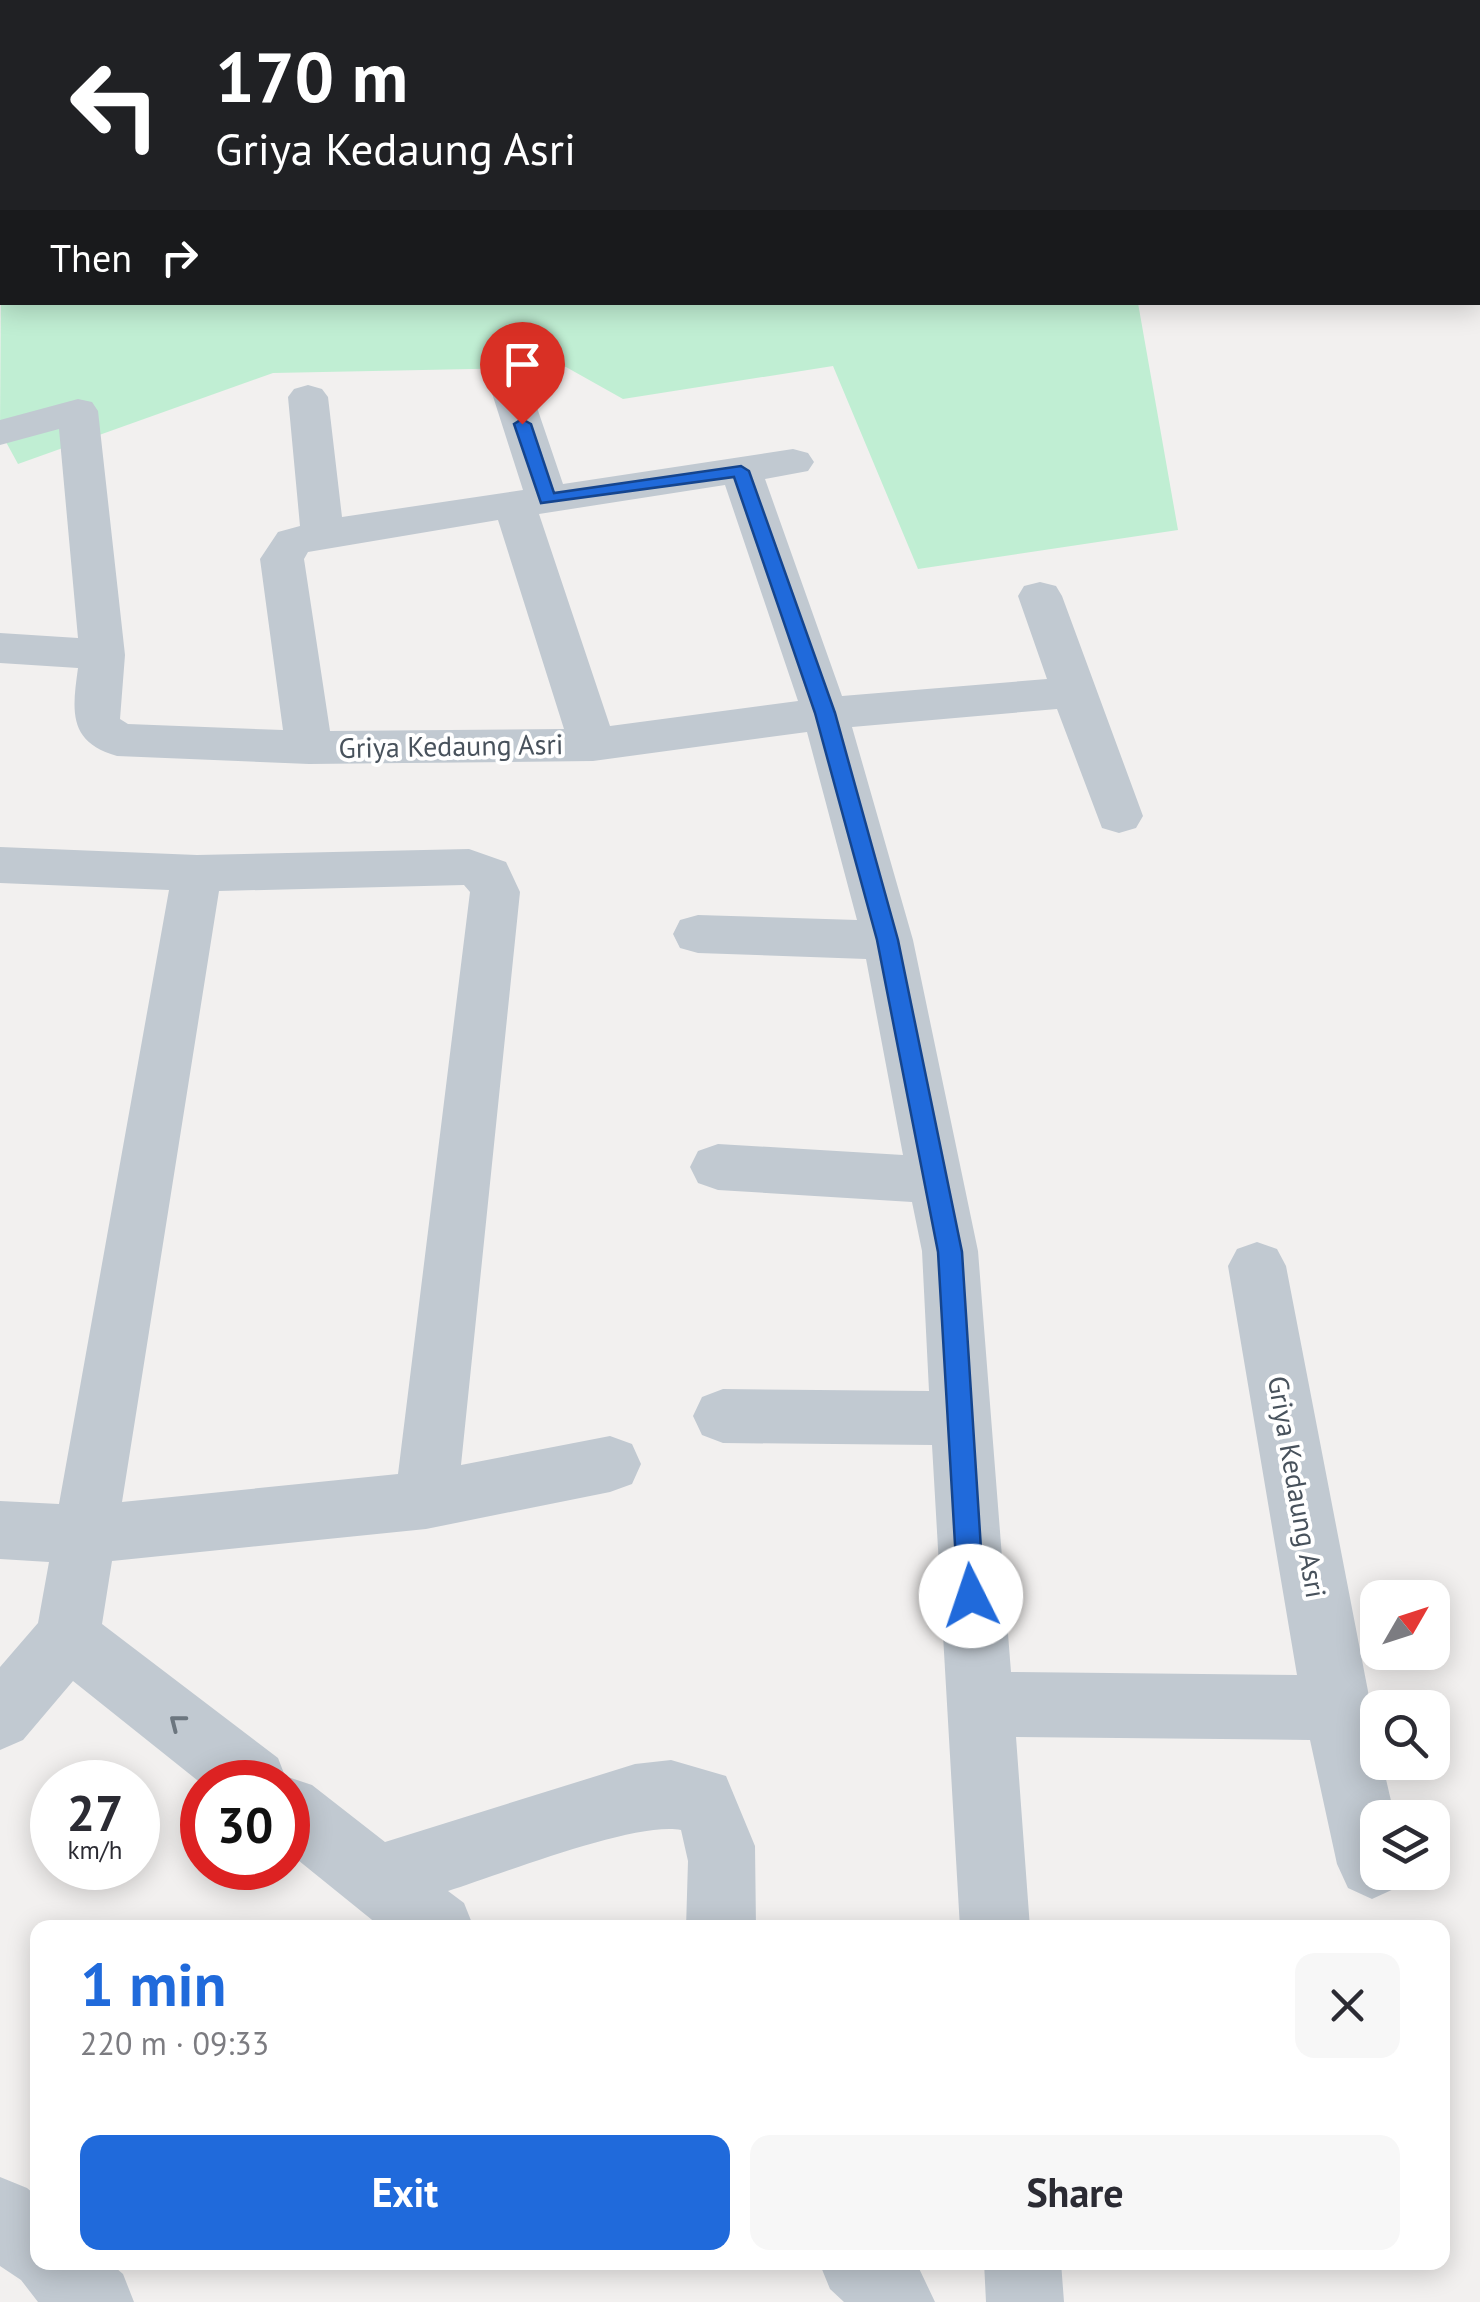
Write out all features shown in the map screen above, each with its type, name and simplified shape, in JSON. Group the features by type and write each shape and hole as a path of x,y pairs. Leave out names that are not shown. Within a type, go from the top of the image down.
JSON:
{"street":[{"name":"Griya Kedaung Asri","path":"510,387 531,502 593,745"},
{"path":"308,398 322,534"},
{"name":"Griya Kedaung Asri","path":"0,433 78,411 102,655 95,715 104,730 117,740 309,748 593,745 825,713 1072,692"},
{"name":"Griya Kedaung Asri","path":"309,748 282,559 294,542 322,534 793,462"},
{"path":"741,471 825,713 888,940 950,1252 994,1920"},
{"path":"1040,596 1120,816"},
{"path":"0,648 102,655"},
{"path":"0,865 198,873 469,868 488,875 495,892 426,1500"},
{"path":"0,1717 68,1637 198,873"},
{"path":"698,934 888,940"},
{"path":"718,1168 936,1180"},
{"name":"Griya Kedaung Asri","path":"1257,1266 1336,1708 1360,1812"},
{"path":"723,1416 959,1418"},
{"path":"0,1530 86,1535 426,1500 610,1464"},
{"path":"68,1637 226,1760"},
{"path":"978,1704 1336,1708"},
{"path":"377,1879 635,1798 671,1794 702,1800 717,1823 725,1868 722,1920"},
{"path":"310,1826 429,1920"},
{"path":"0,2215 30,2242"},
{"path":"61,2270 95,2302"},
{"path":"866,2270 896,2302"},
{"path":"1023,2270 1025,2302"}],"green space":[{"path":"1,305 1138,305 1178,530 918,569 833,366 623,399 566,367 273,373 18,464 0,431"}],"route":[{"path":"522,424 547,499 741,471 825,713 888,940 950,1252 971,1596"}]}
